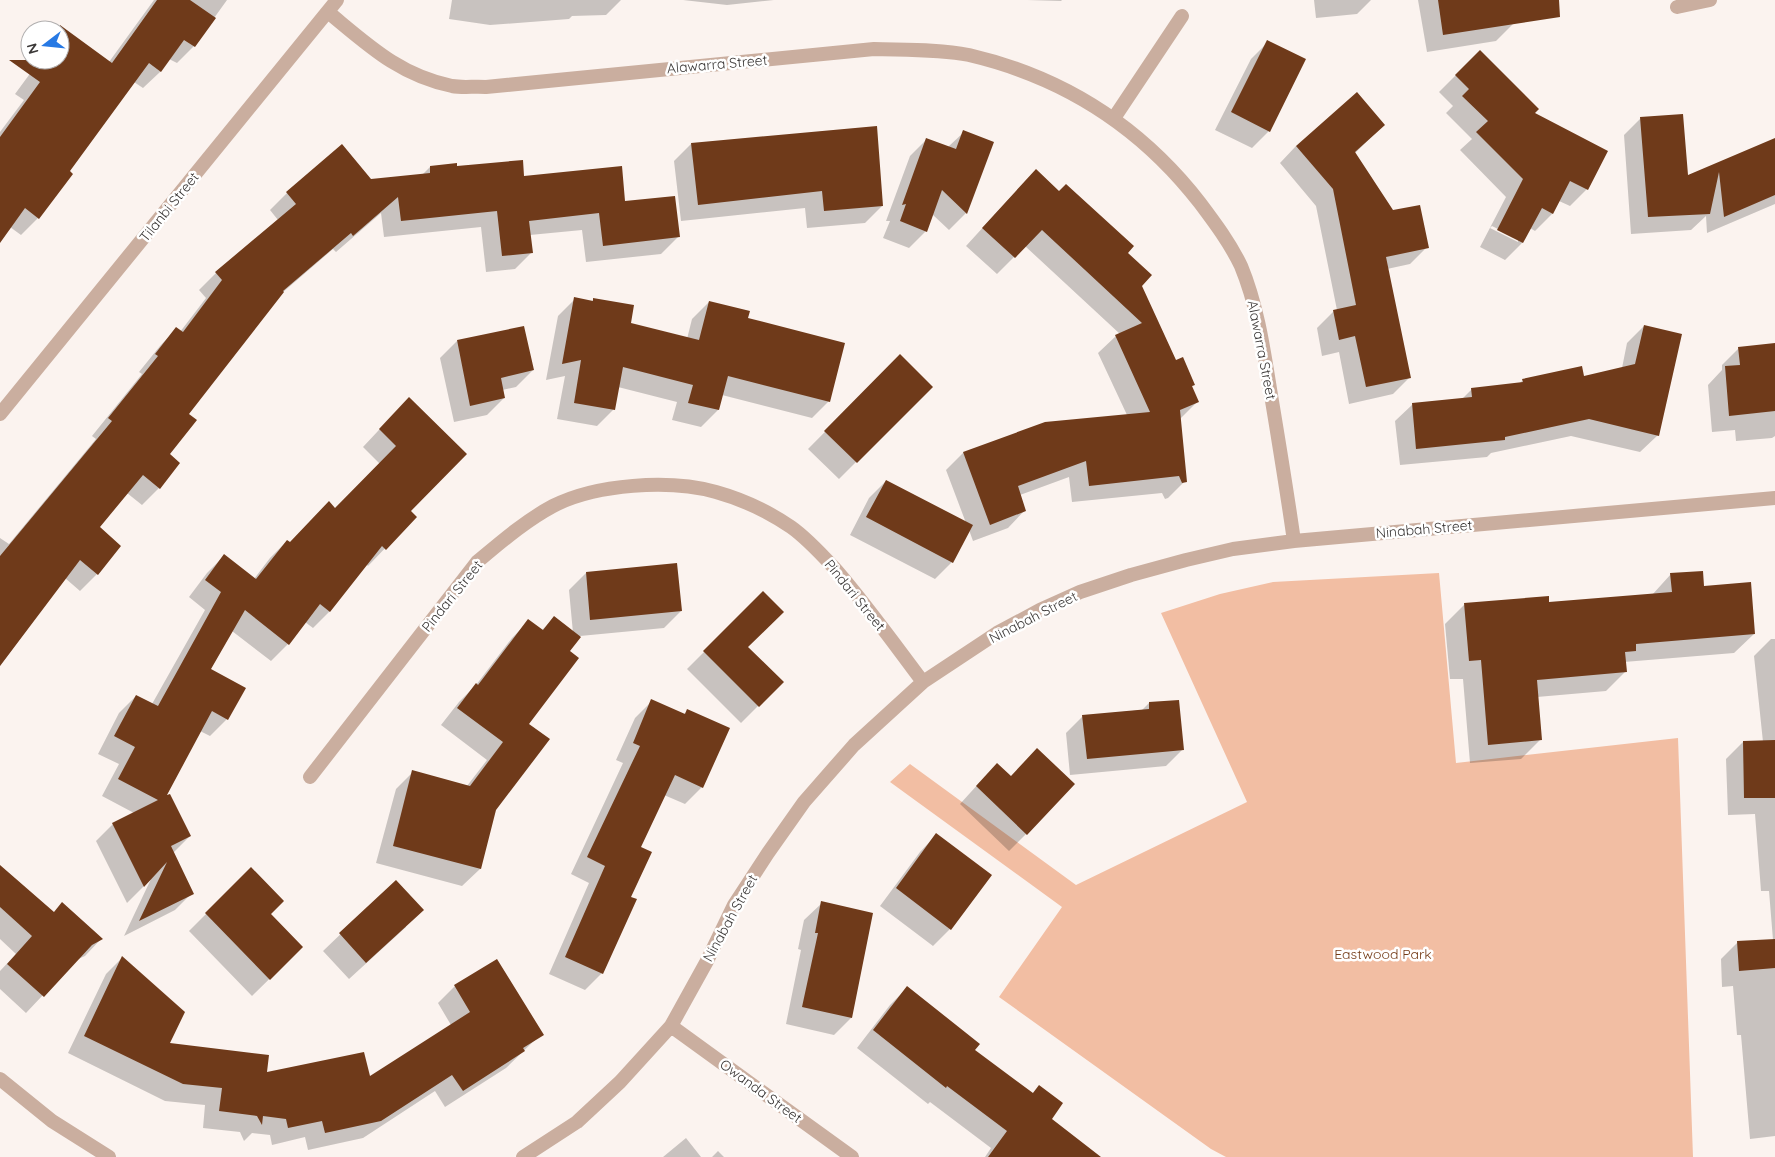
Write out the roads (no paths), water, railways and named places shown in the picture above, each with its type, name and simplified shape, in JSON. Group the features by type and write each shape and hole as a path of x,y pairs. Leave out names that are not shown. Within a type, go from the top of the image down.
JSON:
{"street":[{"name":"Tilanbi Street","path":"0,414 337,0"},
{"path":"1677,7 1710,0"},
{"name":"Alawarra Street","path":"328,12 387,60 423,78 454,86 496,86 874,49 919,50 967,55 1009,66 1060,86 1114,118 1158,155 1219,228 1240,266 1256,311 1294,541"},
{"path":"1114,118 1182,16"},
{"name":"Pindari Street","path":"310,776 477,562 511,533 554,506 593,491 637,486 674,486 715,492 750,504 791,527 821,553 852,589 923,682"},
{"name":"Ninabah Street","path":"523,1157 577,1122 620,1082 671,1026 734,905 768,852 804,802 854,745 923,682 997,633 1040,610 1080,592 1131,575 1233,549 1294,541 1775,498"},
{"name":"Owanda Street","path":"671,1026 852,1157"},
{"path":"0,1079 52,1121 109,1157"}],"park label":[{"name":"Eastwood Park","path":"1383,954"}]}
